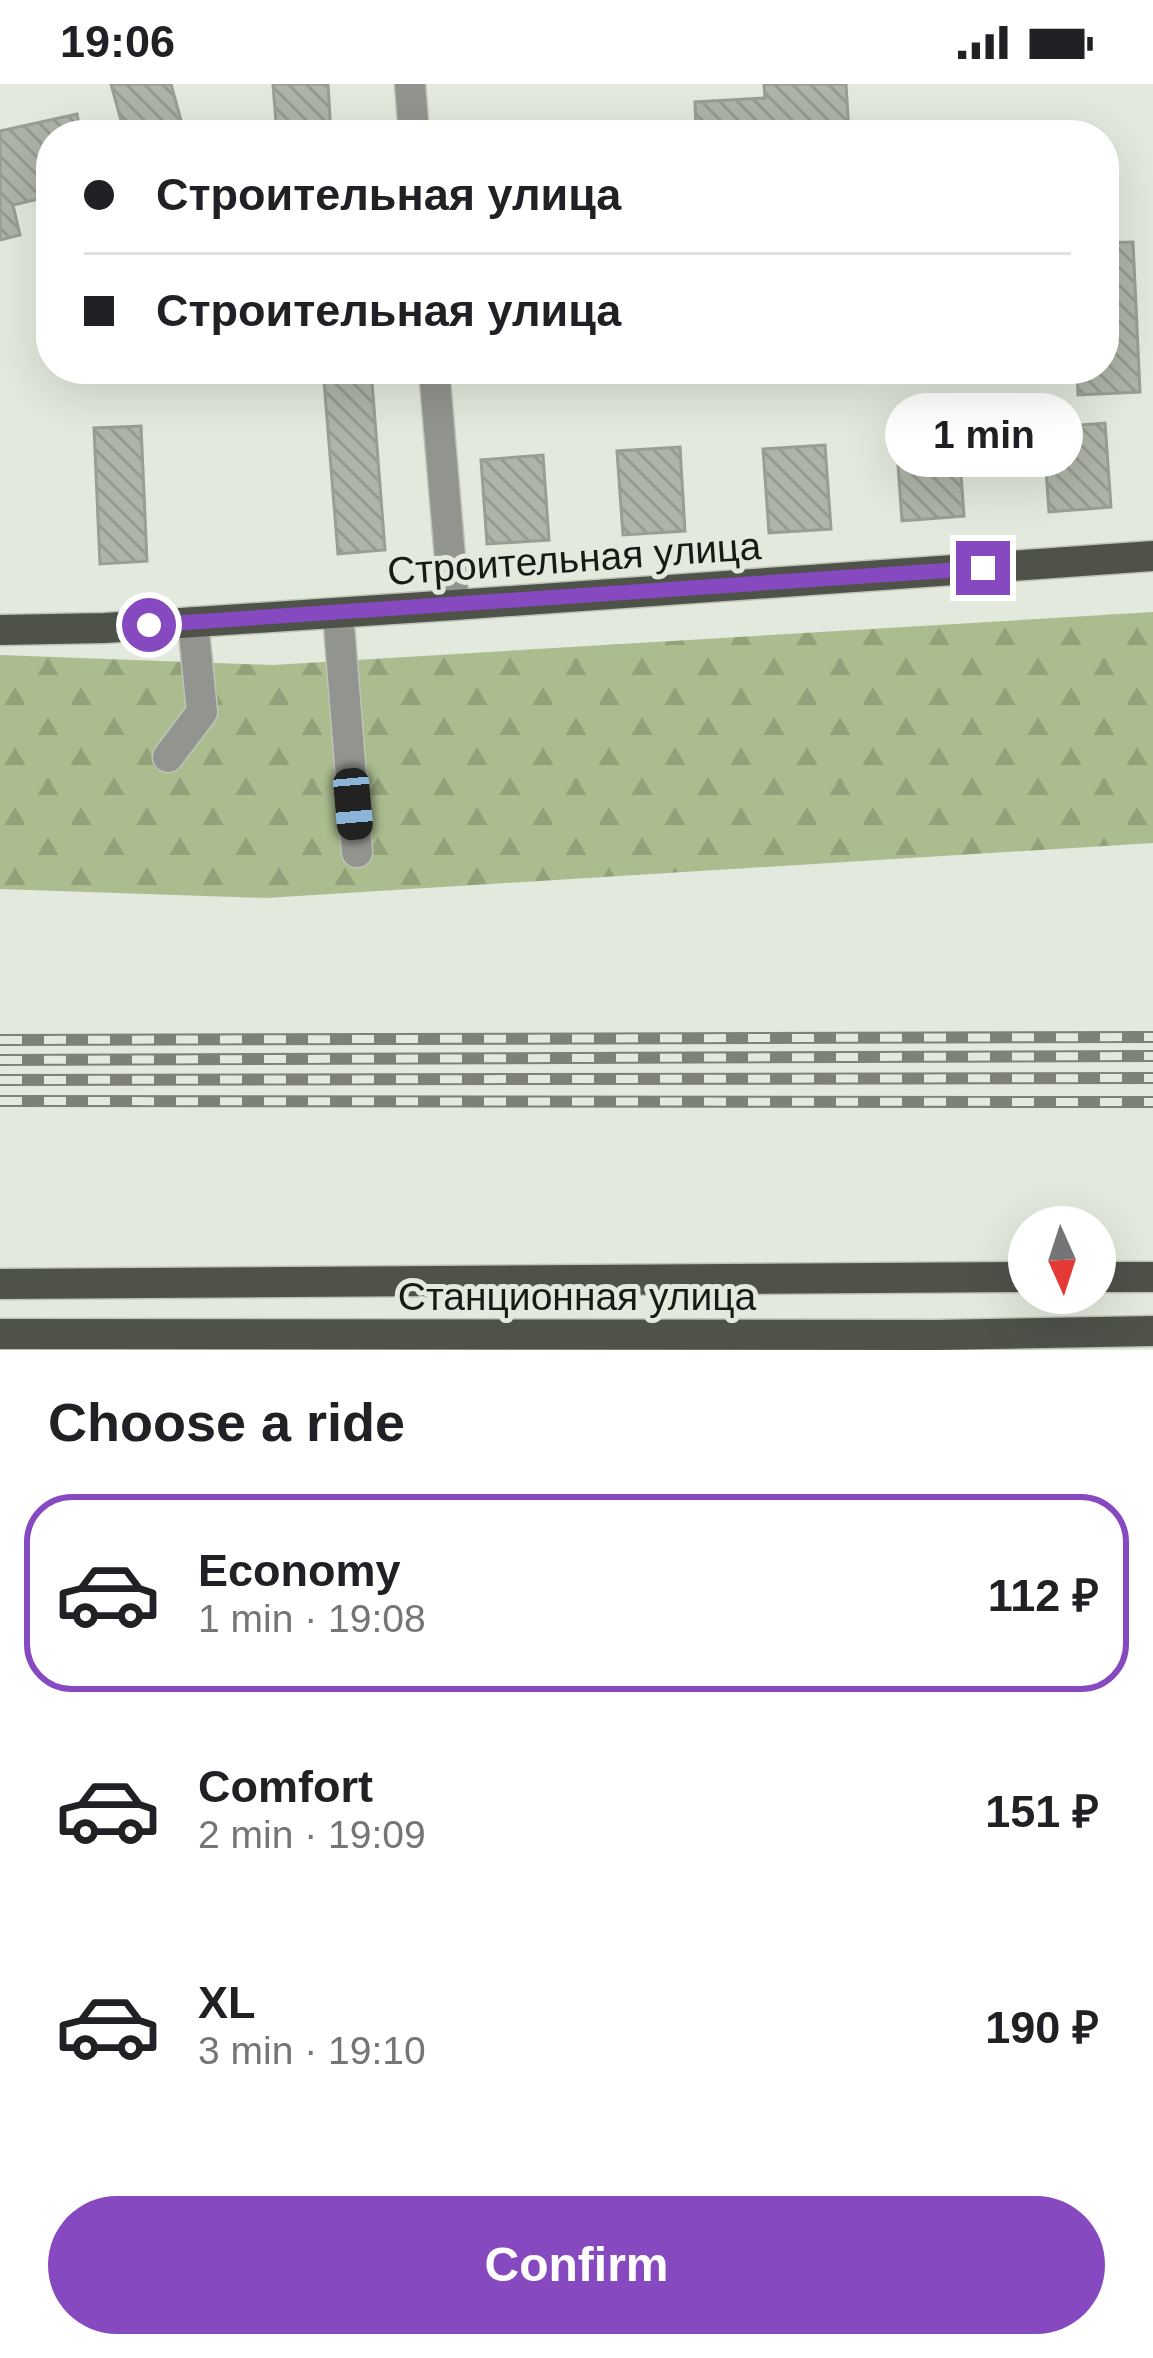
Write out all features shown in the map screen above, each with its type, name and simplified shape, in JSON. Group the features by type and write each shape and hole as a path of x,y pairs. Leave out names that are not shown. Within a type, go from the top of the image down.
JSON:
{"main road":[{"name":"Строительная улица","path":"0,630 338,613 1153,556"},
{"name":"Станционная улица","path":"0,1284 1008,1277"},
{"path":"1116,1277 1153,1277"},
{"name":"Станционная улица","path":"0,1334 942,1343 1153,1331"}],"street":[{"path":"410,84 413,120"},
{"path":"435,384 454,605"},
{"path":"338,613 357,852"},
{"path":"168,757 202,712 194,622"}],"green space":[{"path":"1153,612 1153,843 266,898 0,889 0,655 273,665"}],"building":[{"path":"111,84 171,84 181,120 121,120"},
{"path":"273,84 328,84 330,120 276,120"},
{"path":"764,84 846,84 848,120 696,120 695,102 765,98"},
{"path":"36,123 36,200 13,205 20,235 0,240 0,131"},
{"path":"1119,242 1133,242 1140,392 1078,395 1078,384 1119,384"},
{"path":"324,384 372,384 385,550 338,554"},
{"path":"1105,423 1111,507 1049,512 1043,428"},
{"path":"141,426 147,561 100,564 94,428"},
{"path":"958,432 964,516 902,521 896,437"},
{"path":"825,445 831,529 769,533 763,449"},
{"path":"680,447 685,531 623,535 617,451"},
{"path":"543,455 549,540 487,544 481,460"}],"railway":[{"path":"0,1040 1153,1037"},
{"path":"0,1060 1153,1056"},
{"path":"0,1080 1153,1078"},
{"path":"0,1101 1153,1102"}],"route":[{"path":"149,625 983,568"}]}
